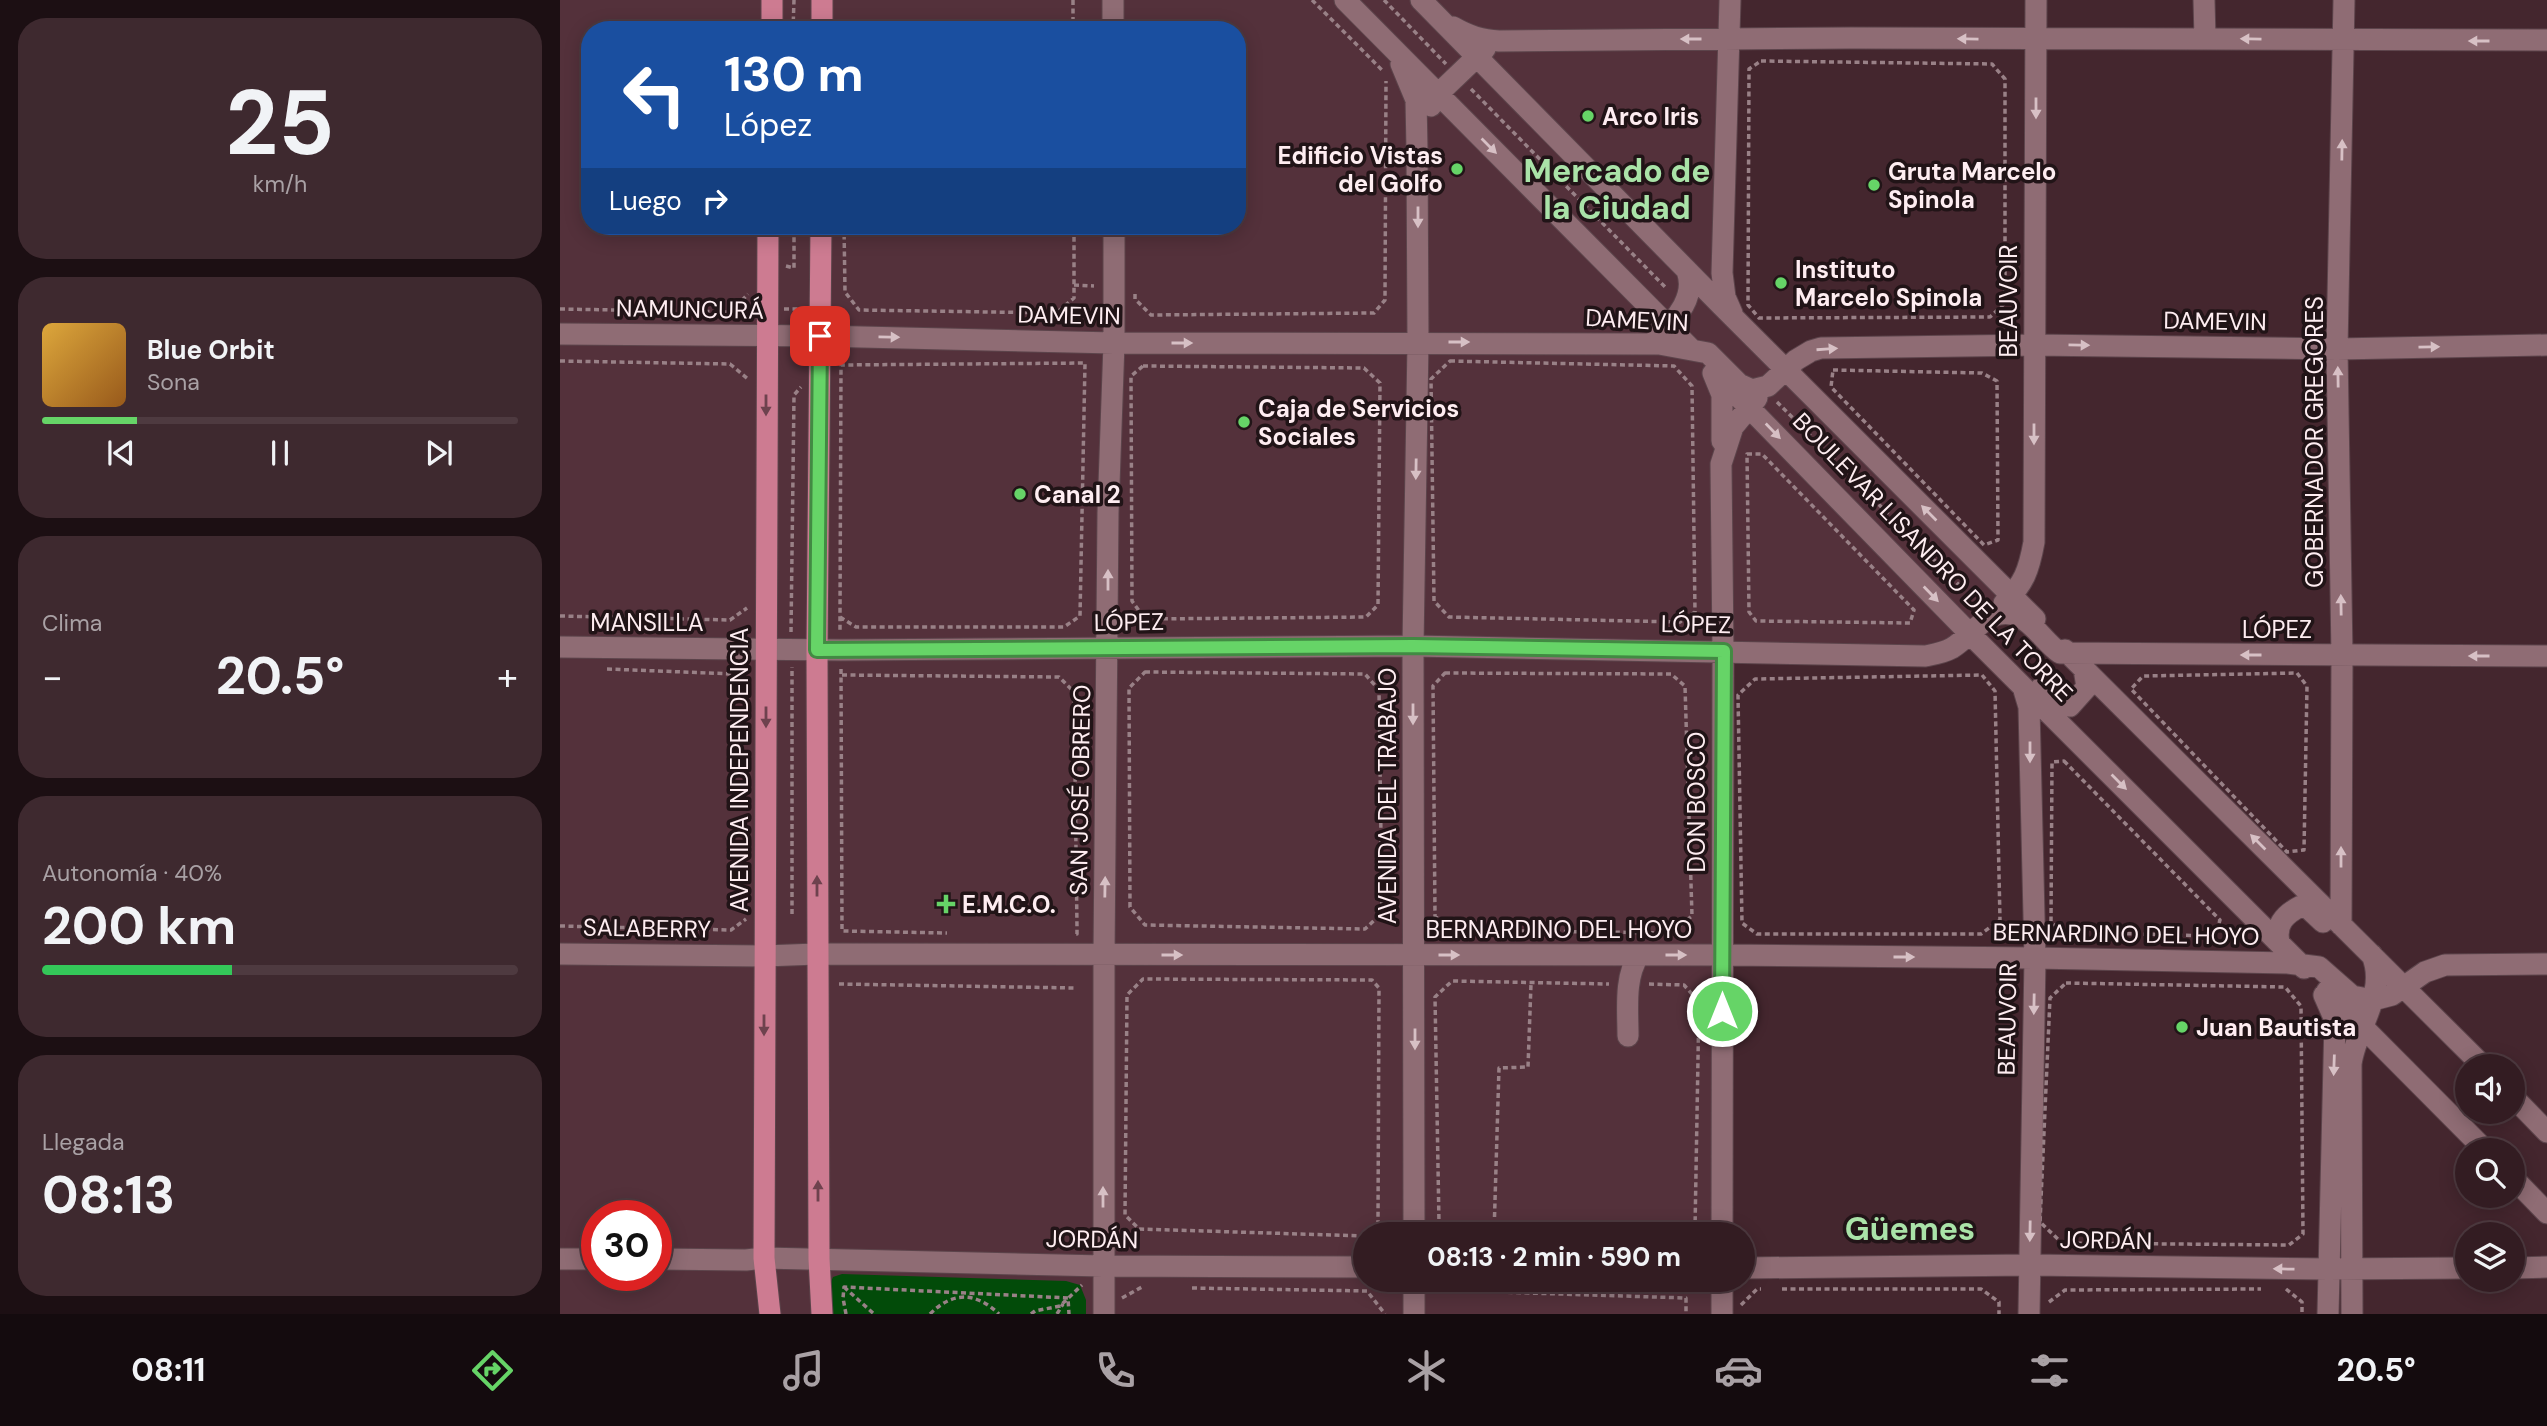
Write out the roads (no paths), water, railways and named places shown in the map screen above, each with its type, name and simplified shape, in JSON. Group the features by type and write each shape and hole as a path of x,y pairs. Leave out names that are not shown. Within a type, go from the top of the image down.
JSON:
{"main road":[{"path":"772,0 772,21"},
{"path":"822,0 822,21"},
{"name":"AVENIDA INDEPENDENCIA","path":"768,235 764,1258 770,1314"},
{"path":"821,235 817,954 819,1259 822,1314"}],"street":[{"path":"1113,0 1114,21"},
{"name":"BOULEVAR LISANDRO DE LA TORRE","path":"1345,0 1667,326 1983,639 2022,685 2473,1138"},
{"path":"1730,0 1731,39 1722,273 1725,298 1741,312 1763,347 1774,367 1775,384"},
{"name":"BEAUVOIR","path":"2012,596 2025,578 2034,542 2036,0"},
{"path":"2204,0 2205,38"},
{"name":"GOBERNADOR GREGORES","path":"2341,925 2342,655 2337,349 2344,0"},
{"path":"1428,7 1468,35 1499,41 2205,38 2344,41 2547,40"},
{"path":"1428,7 1677,273 1692,283 1686,302 1667,326 1661,332 1637,343"},
{"path":"1417,149 1421,124 1438,94 1476,57 1499,41"},
{"path":"1394,50 1416,100 1417,149"},
{"name":"AVENIDA DEL TRABAJO","path":"1415,1222 1413,646 1418,342 1417,149"},
{"name":"SAN JOSÉ OBRERO","path":"1111,1307 1103,1266 1108,513 1114,343 1114,235"},
{"path":"1677,273 1741,312"},
{"name":"NAMUNCURÁ","path":"560,334 820,336"},
{"name":"DAMEVIN","path":"820,336 1114,343 1637,343 1690,348 1713,356 1746,389 1752,390 1775,384 1804,355 1821,348 2035,345 2337,349 2547,345"},
{"path":"1712,369 1722,395 1724,409 1721,464"},
{"name":"BOULEVAR LISANDRO DE LA TORRE","path":"1775,384 2012,596 2471,1054"},
{"name":"DON BOSCO","path":"1722,1222 1724,651 1721,464 1733,428 1749,406 1775,384"},
{"path":"2012,596 1983,639 2017,662 2048,695 2064,705 2070,706 2087,687 2084,669"},
{"name":"LÓPEZ","path":"817,650 1413,646 1925,656 1983,639 2007,614 2017,615 2028,622 2060,653 2547,656"},
{"name":"MANSILLA","path":"560,647 817,650"},
{"name":"BEAUVOIR","path":"2022,685 2029,707 2035,958 2029,1265 2036,1310"},
{"path":"2279,943 2278,927 2288,914 2301,906 2308,908 2346,946 2372,955 2376,964 2373,1000 2356,1038 2351,1064 2352,1314"},
{"name":"SALABERRY","path":"560,954 817,954"},
{"name":"BERNARDINO DEL HOYO","path":"817,954 2035,958 2307,971"},
{"path":"1628,1036 1629,984 1632,965 1639,955"},
{"path":"2328,1314 2335,1020 2307,971 2319,967 2352,996 2373,1000 2392,995 2425,972 2445,965 2547,964"},
{"path":"2525,1109 2547,1132"},
{"path":"2525,1190 2547,1213"},
{"name":"JORDÁN","path":"672,1259 764,1258 1103,1266 1353,1266"},
{"path":"560,1259 581,1259"},
{"name":"JORDÁN","path":"1755,1268 2029,1265 2455,1268"},
{"path":"2525,1268 2547,1267"},
{"path":"1414,1292 1414,1314"},
{"path":"1722,1292 1722,1314"}],"place":[{"name":"Arco Iris","path":"1588,116"},
{"name":"Edificio Vistas del Golfo","path":"1457,169"},
{"name":"Gruta Marcelo Spinola","path":"1874,185"},
{"name":"Instituto Marcelo Spinola","path":"1781,283"},
{"name":"Caja de Servicios Sociales","path":"1244,422"},
{"name":"Canal 2","path":"1020,494"},
{"name":"E.M.C.O.","path":"946,904"},
{"name":"Juan Bautista","path":"2182,1027"}],"district":[{"name":"Mercado de la Ciudad","path":"1617,190"},
{"name":"Güemes","path":"1910,1229"}]}
